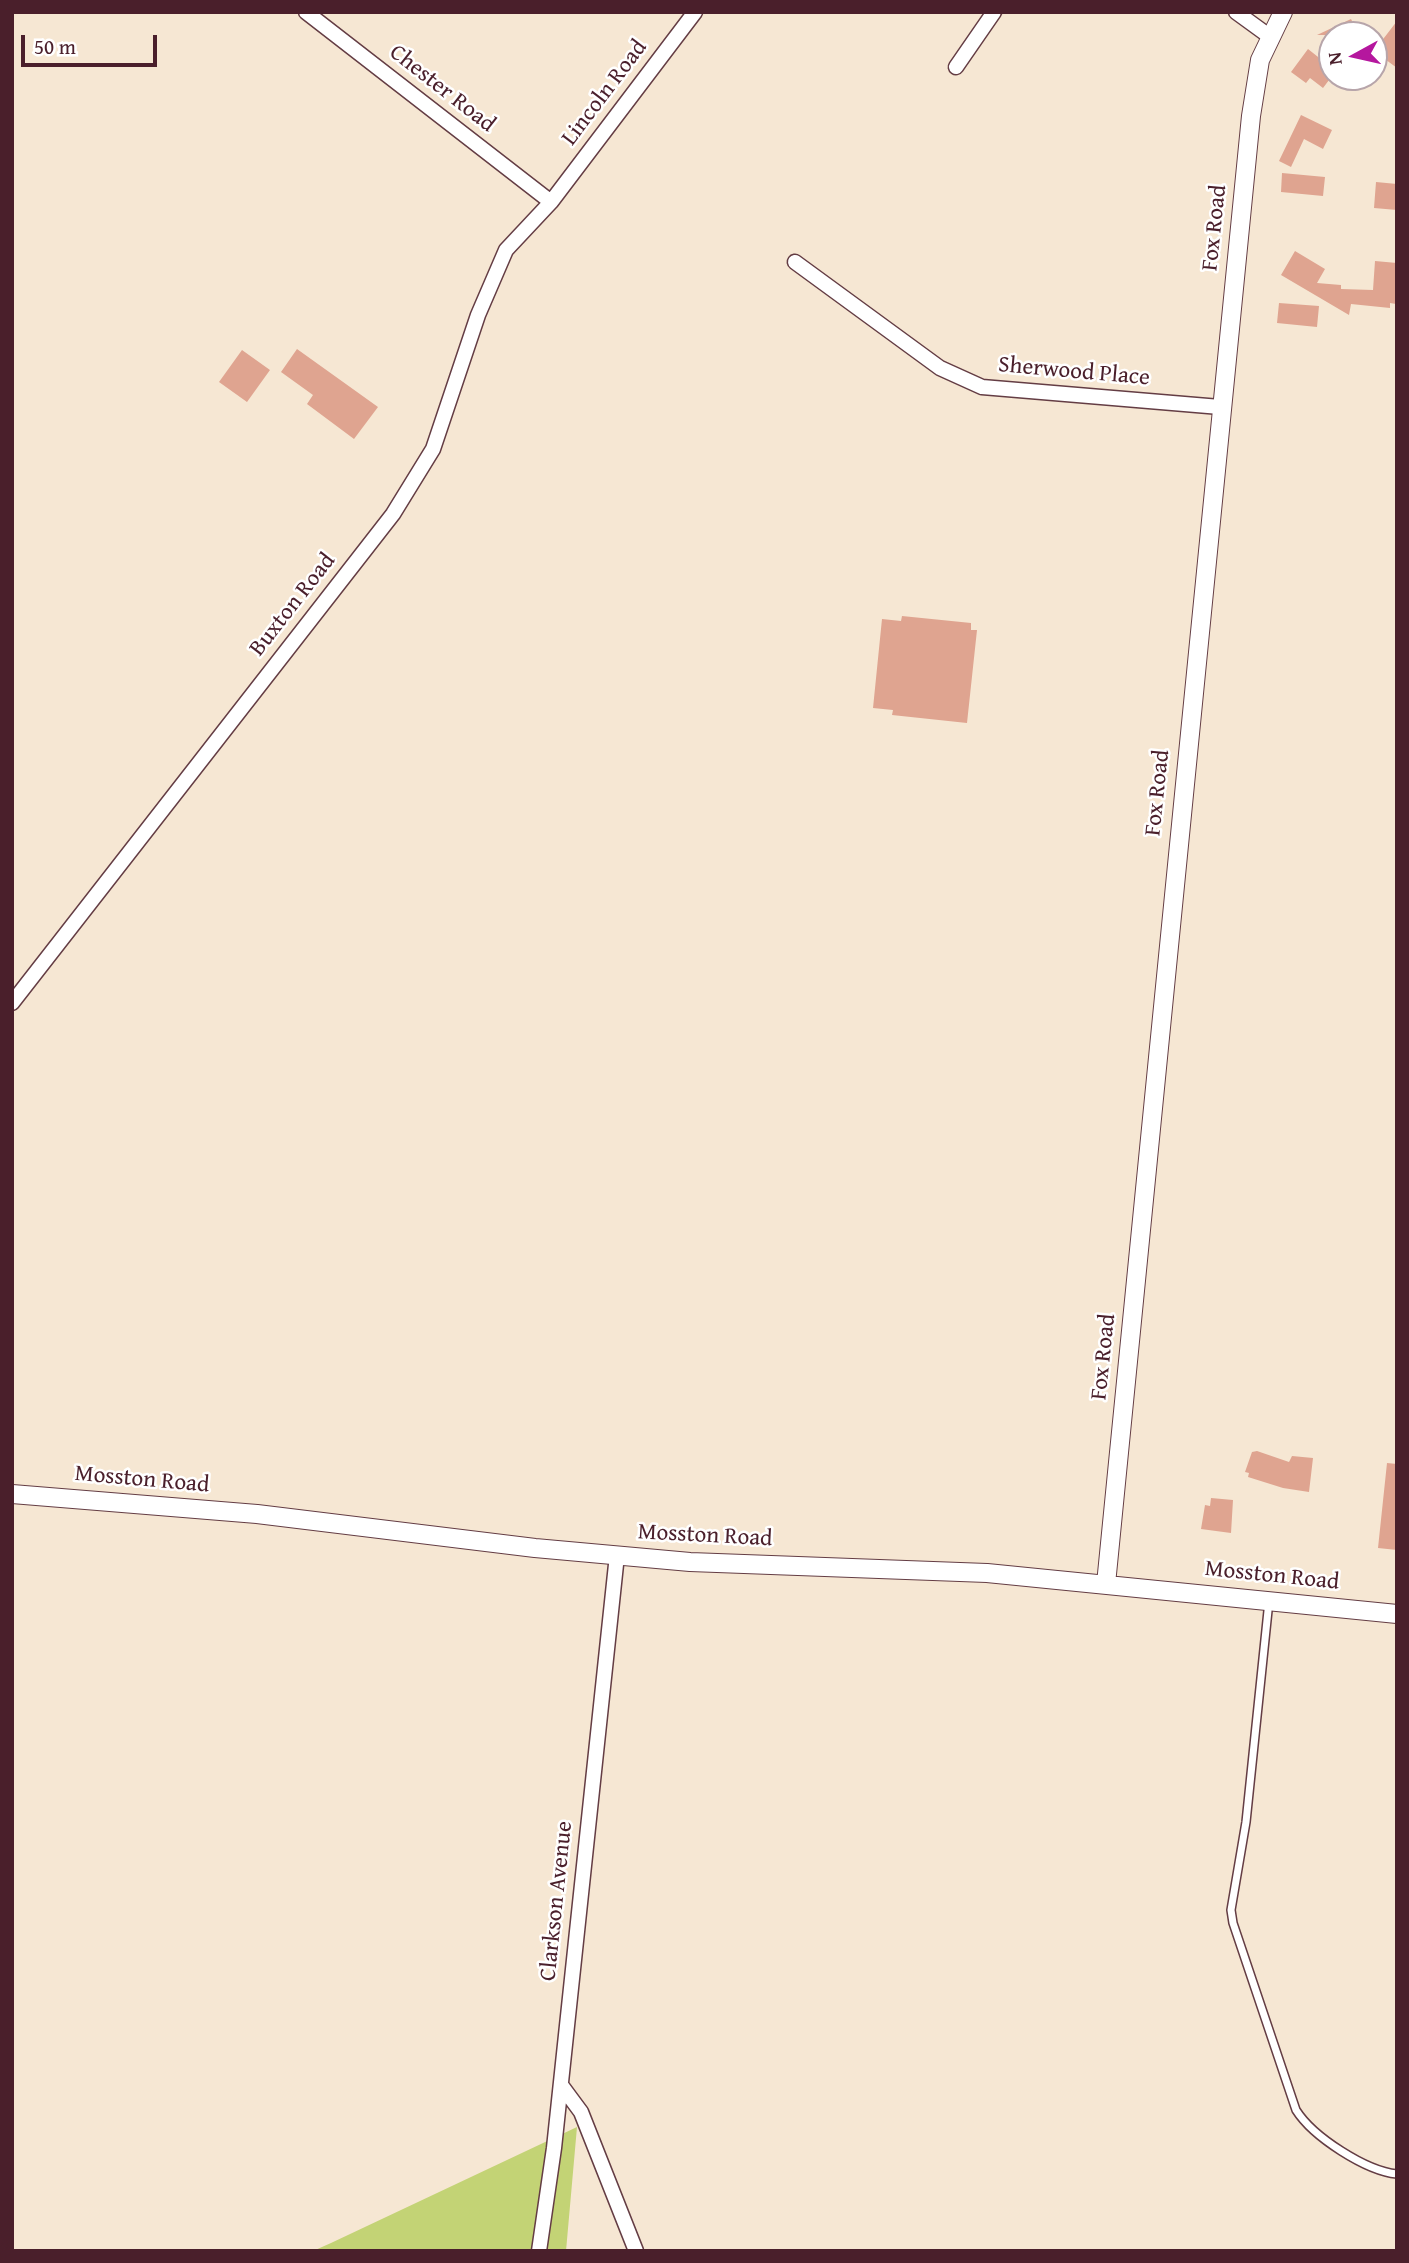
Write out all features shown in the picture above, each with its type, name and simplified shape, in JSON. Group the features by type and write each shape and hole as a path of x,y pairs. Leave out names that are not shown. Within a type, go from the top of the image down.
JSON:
{"street":[{"name":"Chester Road","path":"306,12 551,202"},
{"path":"956,67 994,12"},
{"path":"1236,12 1269,36"},
{"name":"Fox Road","path":"1106,1584 1220,407 1255,85 1269,36 1283,12"},
{"name":"Lincoln Road","path":"551,202 690,14"},
{"name":"Buxton Road","path":"12,1003 393,514 433,449 478,315 506,250 551,202"},
{"name":"Sherwood Place","path":"795,262 940,368 982,387 1220,407"},
{"name":"Mosston Road","path":"12,1494 257,1514 690,1562 987,1573 1397,1614"},
{"name":"Clarkson Avenue","path":"539,2251 561,2085 617,1555"},
{"path":"561,2085 581,2112 636,2251"}],"lane":[{"path":"1269,1600 1246,1822 1231,1910 1233,1923 1296,2110 1305,2123 1377,2172 1397,2174"}],"green space":[{"path":"577,2127 566,2251 313,2251 331,2243"}],"building":[{"path":"1397,21 1397,68 1388,61 1388,33"},
{"path":"1308,49 1318,57 1318,84 1310,78 1306,83 1291,72"},
{"path":"1301,115 1332,130 1323,149 1304,139 1291,167 1279,161"},
{"path":"1282,173 1325,177 1323,196 1281,192"},
{"path":"1376,182 1397,184 1397,210 1374,208"},
{"path":"1295,251 1325,269 1317,283 1341,285 1341,289 1373,290 1375,261 1397,263 1396,304 1390,303 1390,308 1351,304 1349,315 1281,275"},
{"path":"1279,303 1319,306 1317,327 1277,323"},
{"path":"297,349 378,407 354,439 307,404 313,395 281,372"},
{"path":"242,350 270,370 247,402 219,382"},
{"path":"902,616 971,623 971,630 977,630 967,723 892,715 893,710 873,708 882,619 901,621"},
{"path":"1257,1451 1289,1462 1292,1456 1313,1458 1309,1492 1283,1488 1248,1477 1249,1473 1245,1472 1252,1452"},
{"path":"1387,1463 1397,1464 1397,1550 1378,1548"},
{"path":"1211,1498 1233,1500 1231,1533 1201,1529 1205,1505 1210,1506"}]}
